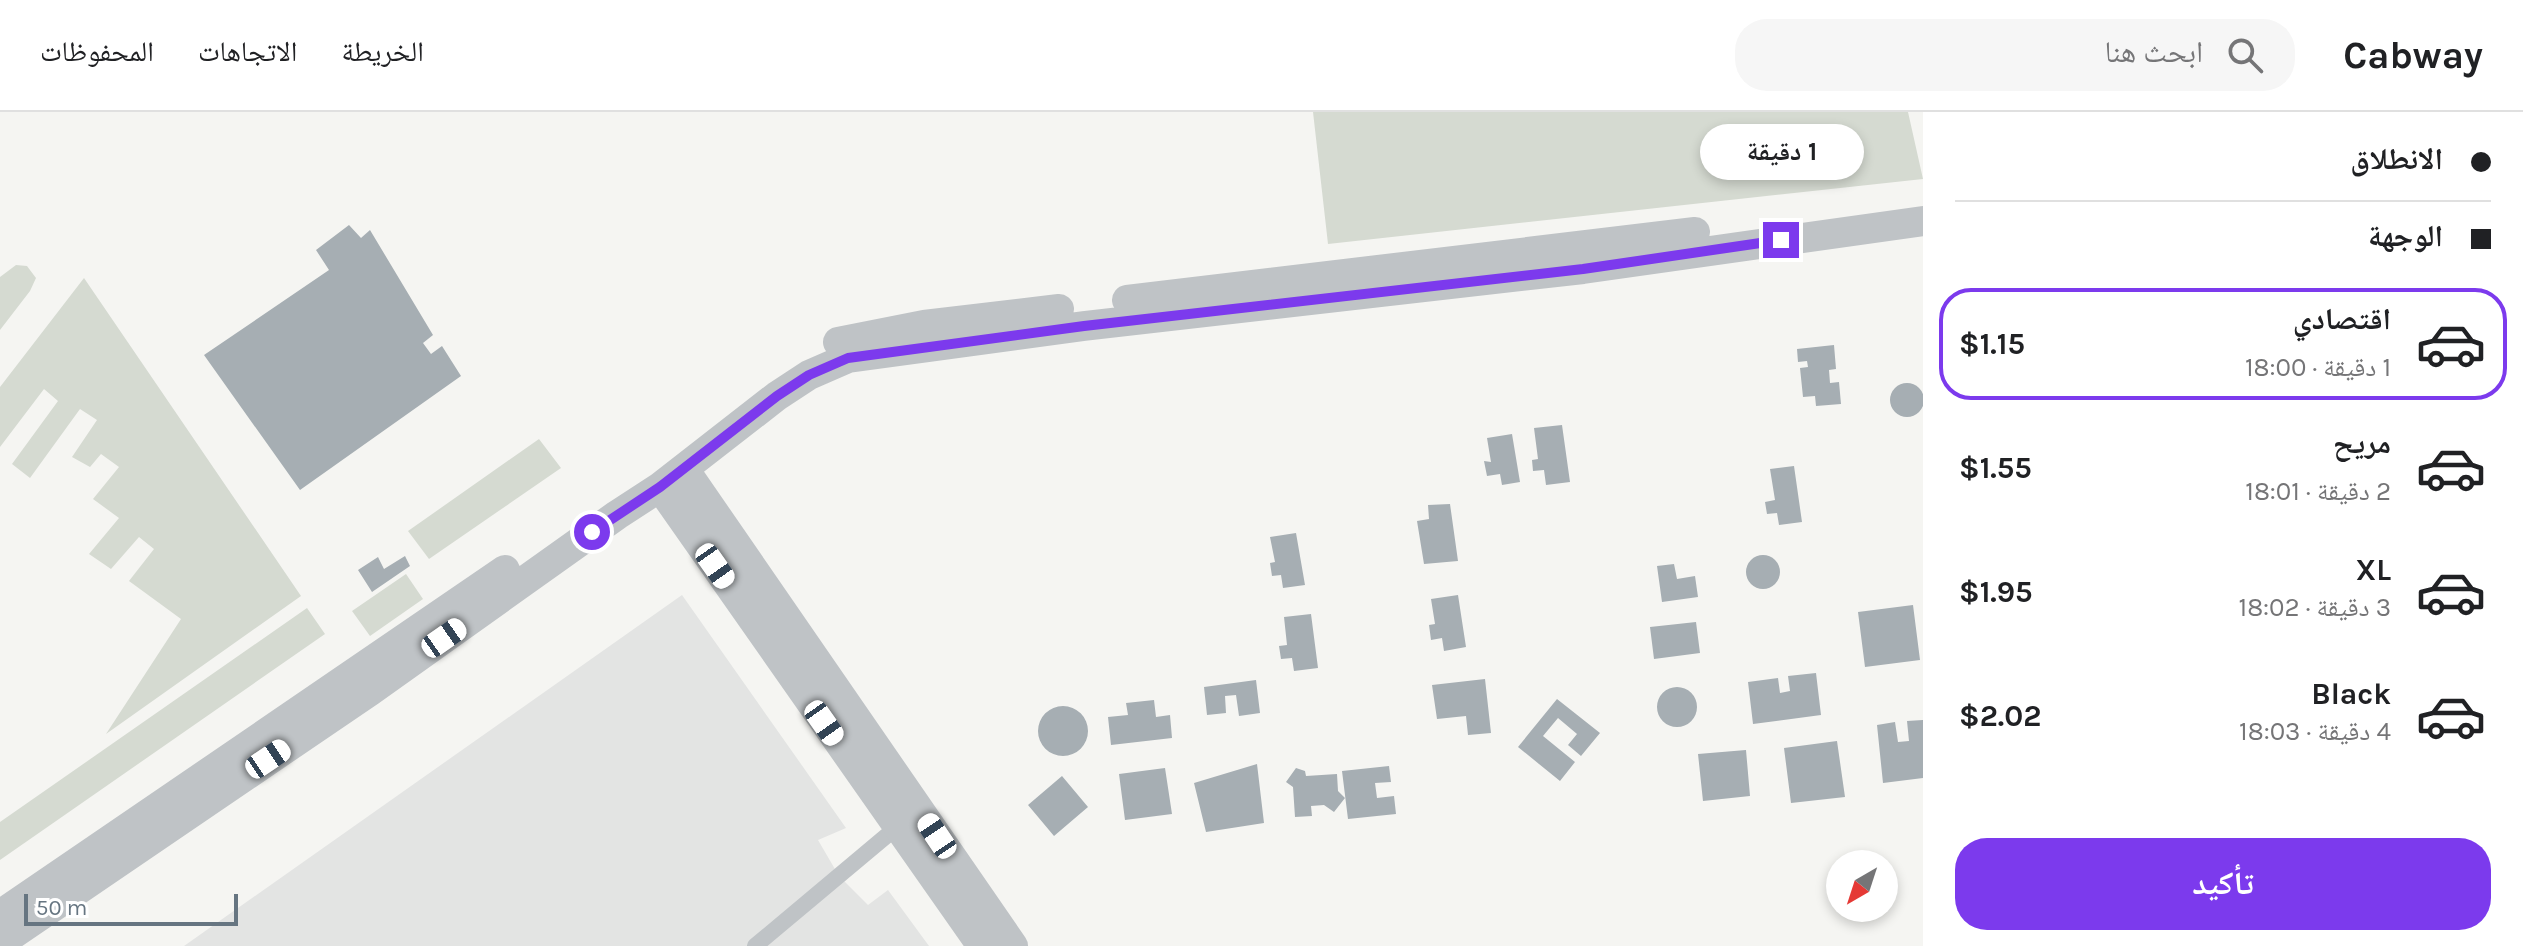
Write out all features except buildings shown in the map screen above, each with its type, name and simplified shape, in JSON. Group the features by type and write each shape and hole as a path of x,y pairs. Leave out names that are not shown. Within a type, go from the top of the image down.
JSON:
{"street":[{"path":"0,915 607,501 786,368 843,339 924,325 1923,205"},
{"path":"0,943 370,691 672,478 787,389 809,375 848,358 1084,326 1583,269 1923,221"},
{"path":"672,478 897,827 982,946"},
{"path":"672,478 1013,946"}],"lane":[{"path":"755,946 897,827"}],"shaded area":[{"path":"1313,112 1908,112 1923,179 1328,244"},
{"path":"16,265 27,266 36,278 30,291 0,330 0,277"},
{"path":"84,278 301,596 106,734 181,619 129,581 154,549 139,537 111,569 89,554 119,518 93,499 119,467 101,454 90,467 72,457 97,420 80,409 30,478 12,464 58,401 44,389 0,447 0,387"},
{"path":"539,439 561,468 429,559 408,531"},
{"path":"406,574 423,599 370,636 352,611"},
{"path":"682,595 846,828 818,840 839,876 868,905 888,890 929,946 184,946"},
{"path":"307,608 325,634 0,860 0,822"}],"route":[{"path":"592,532 660,487 777,396 809,375 848,358 1084,326 1583,269 1781,240"}]}
